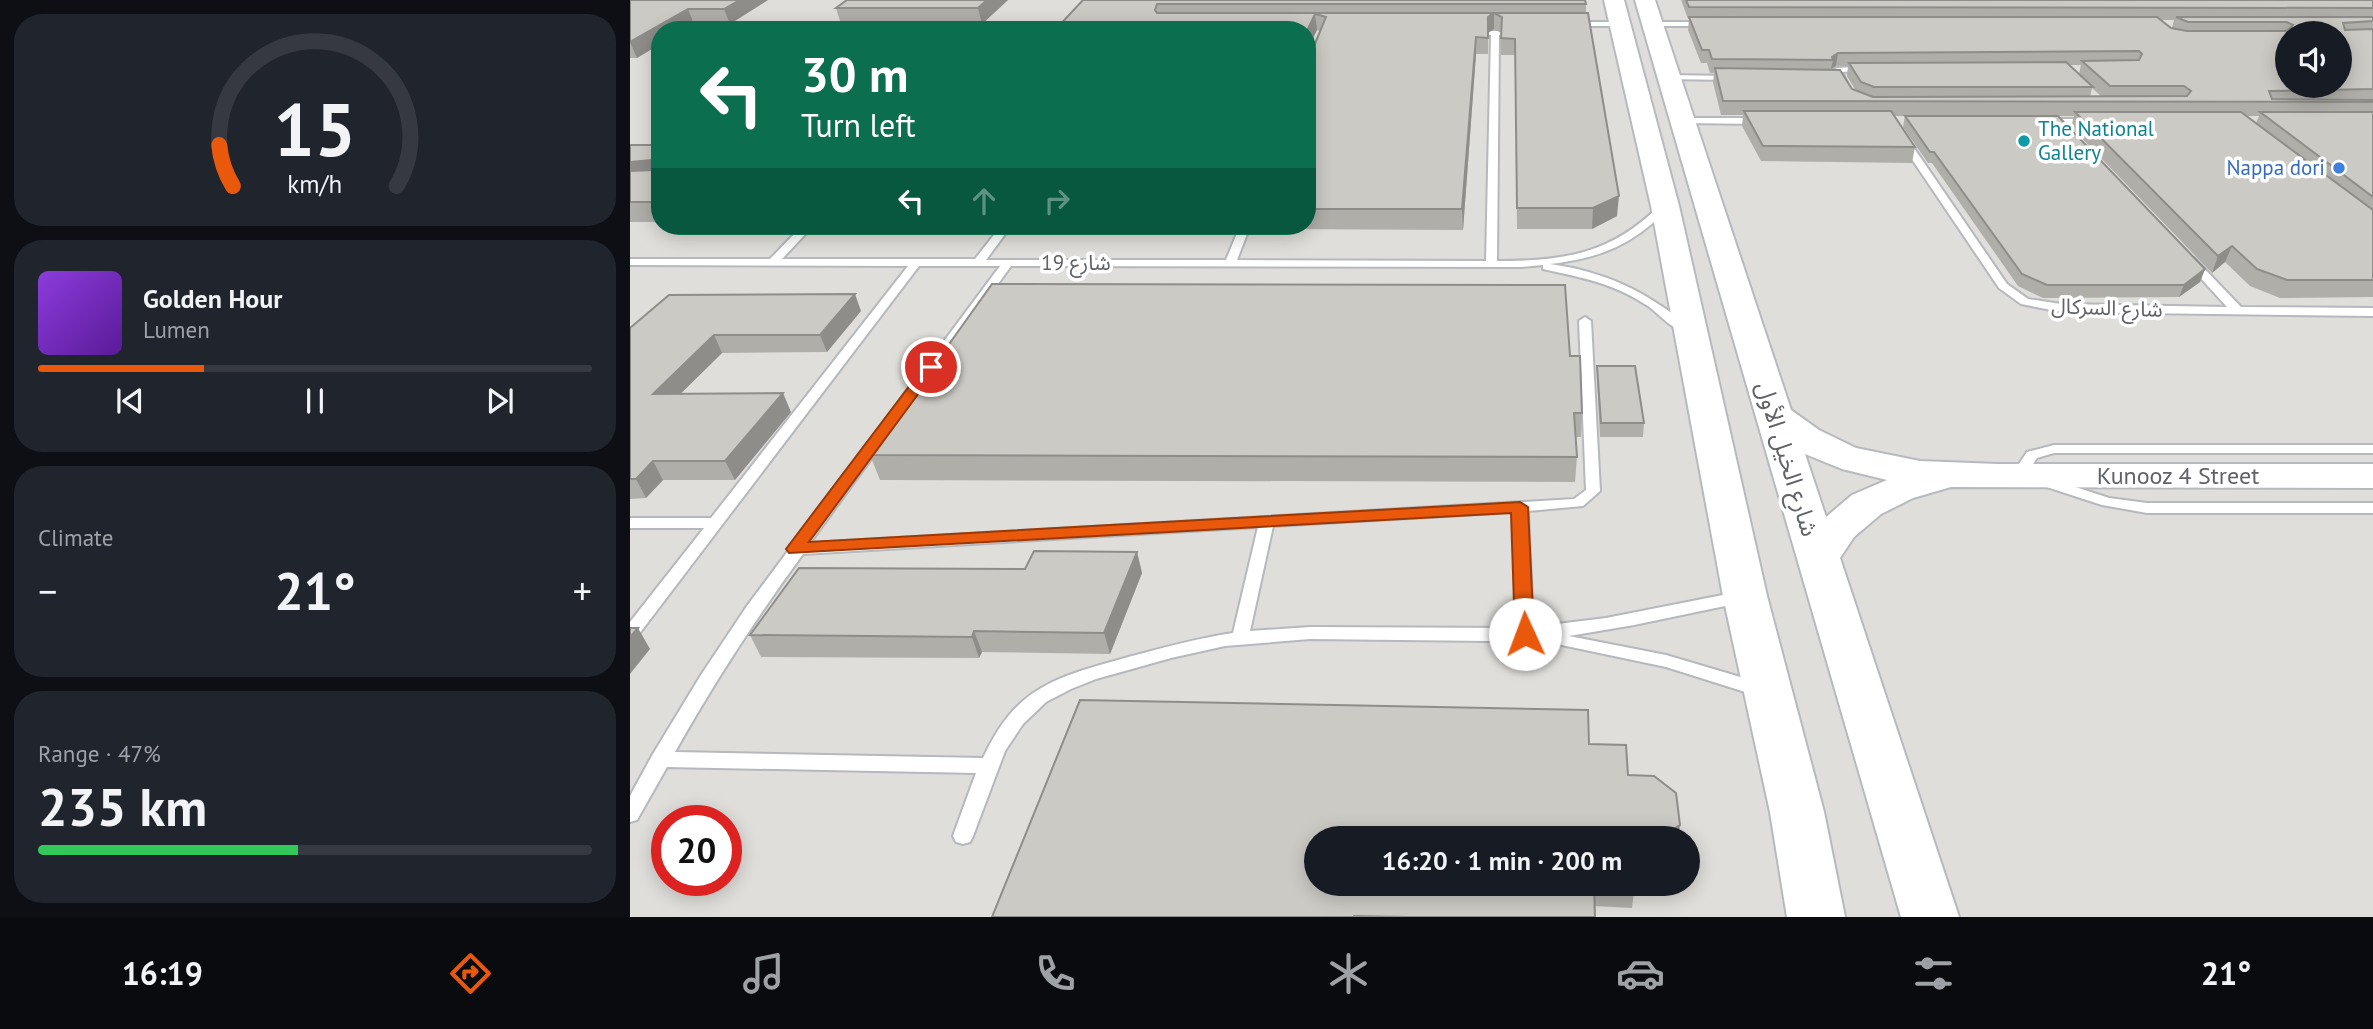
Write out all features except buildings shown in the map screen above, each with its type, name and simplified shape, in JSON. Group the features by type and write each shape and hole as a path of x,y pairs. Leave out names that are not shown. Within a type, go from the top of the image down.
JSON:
{"main road":[{"name":"شارع الخيل الأول","path":"1631,16 1668,77 1684,121 1772,413 1930,917"},
{"path":"1631,16 1665,206 1745,596 1797,812 1816,917"},
{"name":"Kunooz 4 Street","path":"1772,413 1803,438 1847,458 1891,468 1983,476 2373,476"},
{"name":"Kunooz 4 Street","path":"1818,558 1829,537 1845,519 1866,503 1919,483 1983,476"}],"lane":[{"path":"1565,24 1631,16 1718,24"},
{"path":"1558,32 1631,16"},
{"path":"1523,24 1468,28 1495,33 1533,33"},
{"path":"1491,264 1495,33"},
{"path":"1847,89 1838,70 1871,68"},
{"path":"1668,77 1735,78"},
{"path":"1827,79 1840,79"},
{"path":"1684,121 1776,122"},
{"path":"2031,122 2100,122"},
{"path":"2059,122 2068,132"},
{"name":"شارع السركال","path":"1899,132 2003,286 2015,297 2037,305 2062,308 2373,312"},
{"name":"شارع 19","path":"630,262 1521,264 1573,258 1625,242 1644,231 1665,206"},
{"path":"773,262 799,235"},
{"path":"978,263 999,235"},
{"path":"1230,263 1241,235"},
{"path":"2182,252 2239,312"},
{"path":"630,634 916,263"},
{"path":"630,814 707,680 795,549 1007,264"},
{"name":"شارع 19","path":"1521,264 1573,270 1618,283 1643,296 1694,337"},
{"path":"795,549 1578,503 1593,491 1585,321"},
{"path":"2373,449 2054,449 2041,450 2026,460 2027,476 2128,506 2373,508"},
{"path":"1520,507 1525,634"},
{"path":"630,523 716,523"},
{"path":"1240,638 1266,523"},
{"path":"962,836 1001,738 1013,722 1047,693 1089,674 1190,647 1240,638 1286,634 1525,634 1670,612 1745,596"},
{"path":"1525,634 1644,656 1766,691"},
{"path":"660,760 991,766"}],"shaded area":[{"path":"630,0 2373,0 2373,917 630,917"}],"place":[{"name":"The National Gallery","path":"2024,141"},
{"name":"Nappa dori","path":"2339,168"}],"route":[{"path":"931,367 795,549 1520,507 1525,634"}]}
